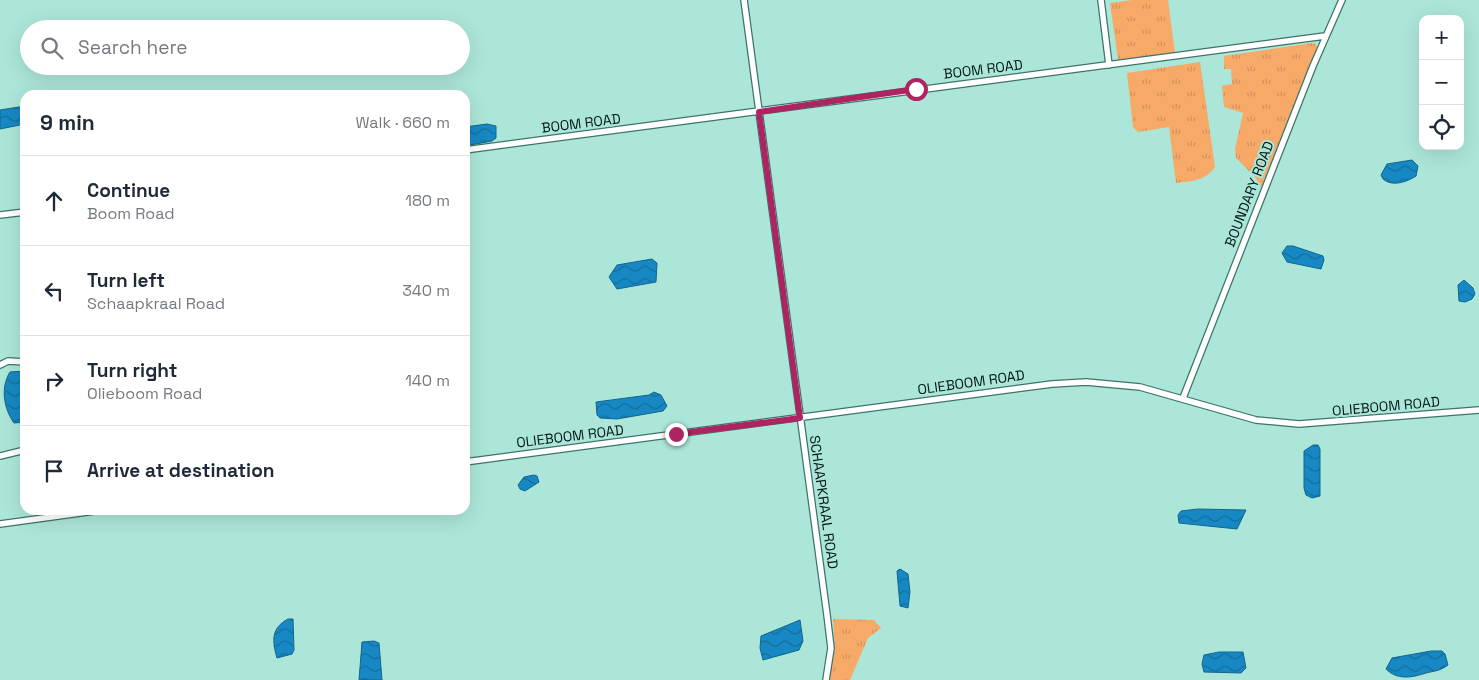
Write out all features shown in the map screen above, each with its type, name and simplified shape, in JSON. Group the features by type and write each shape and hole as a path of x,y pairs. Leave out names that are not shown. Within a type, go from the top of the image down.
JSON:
{"street":[{"name":"SCHAAPKRAAL ROAD","path":"744,0 831,648 826,680"},
{"path":"1102,0 1110,65"},
{"name":"BOUNDARY ROAD","path":"1183,398 1326,36 1342,0"},
{"name":"BOOM ROAD","path":"470,149 1326,36"},
{"path":"0,215 20,213"},
{"path":"0,365 8,361 20,362"},
{"name":"OLIEBOOM ROAD","path":"470,461 1052,384 1086,382 1140,387 1256,420 1299,424 1479,410"},
{"path":"0,456 20,451"},
{"path":"0,524 66,515"}],"green space":[{"path":"1132,0 1168,0 1175,53 1118,60 1110,3"},
{"path":"1312,43 1316,44 1317,48 1261,187 1255,177 1236,158 1235,149 1243,113 1224,107 1222,86 1232,84 1231,69 1224,69 1224,56"},
{"path":"1200,62 1215,167 1202,178 1176,183 1169,127 1138,132 1133,127 1127,73"},
{"path":"833,619 874,620 881,628 868,638 850,680 827,680 835,649"}],"water":[{"path":"20,107 20,125 0,129 0,110"},
{"path":"487,124 496,126 496,138 492,141 470,145 470,126"},
{"path":"1412,160 1418,166 1416,176 1400,183 1391,183 1383,179 1381,175 1387,164"},
{"path":"1287,246 1293,246 1323,256 1324,260 1321,269 1287,262 1282,253"},
{"path":"652,259 657,263 656,282 617,289 609,277 617,265"},
{"path":"1464,280 1473,288 1475,294 1472,299 1465,302 1459,301 1458,285"},
{"path":"20,371 20,422 14,423 4,398 5,385 10,372"},
{"path":"654,392 661,395 667,406 663,411 617,419 600,418 597,415 596,402 649,395"},
{"path":"1313,445 1318,445 1320,449 1320,496 1312,498 1306,495 1304,488 1304,451"},
{"path":"537,476 539,482 525,491 520,489 518,485 524,477"},
{"path":"1198,509 1246,510 1237,529 1179,523 1178,515 1181,511"},
{"path":"900,569 908,574 910,592 908,608 900,606 897,571"},
{"path":"288,619 293,619 294,650 292,654 277,658 274,635 278,626"},
{"path":"800,620 803,641 799,650 763,660 760,648 761,636"},
{"path":"374,641 379,643 382,680 359,680 362,642"},
{"path":"1431,651 1442,651 1445,654 1448,665 1410,677 1395,675 1386,669 1392,658"},
{"path":"1219,652 1243,652 1246,668 1241,673 1204,672 1202,664 1204,655"}],"route":[{"path":"676,434 800,418 759,112 916,89"}]}
